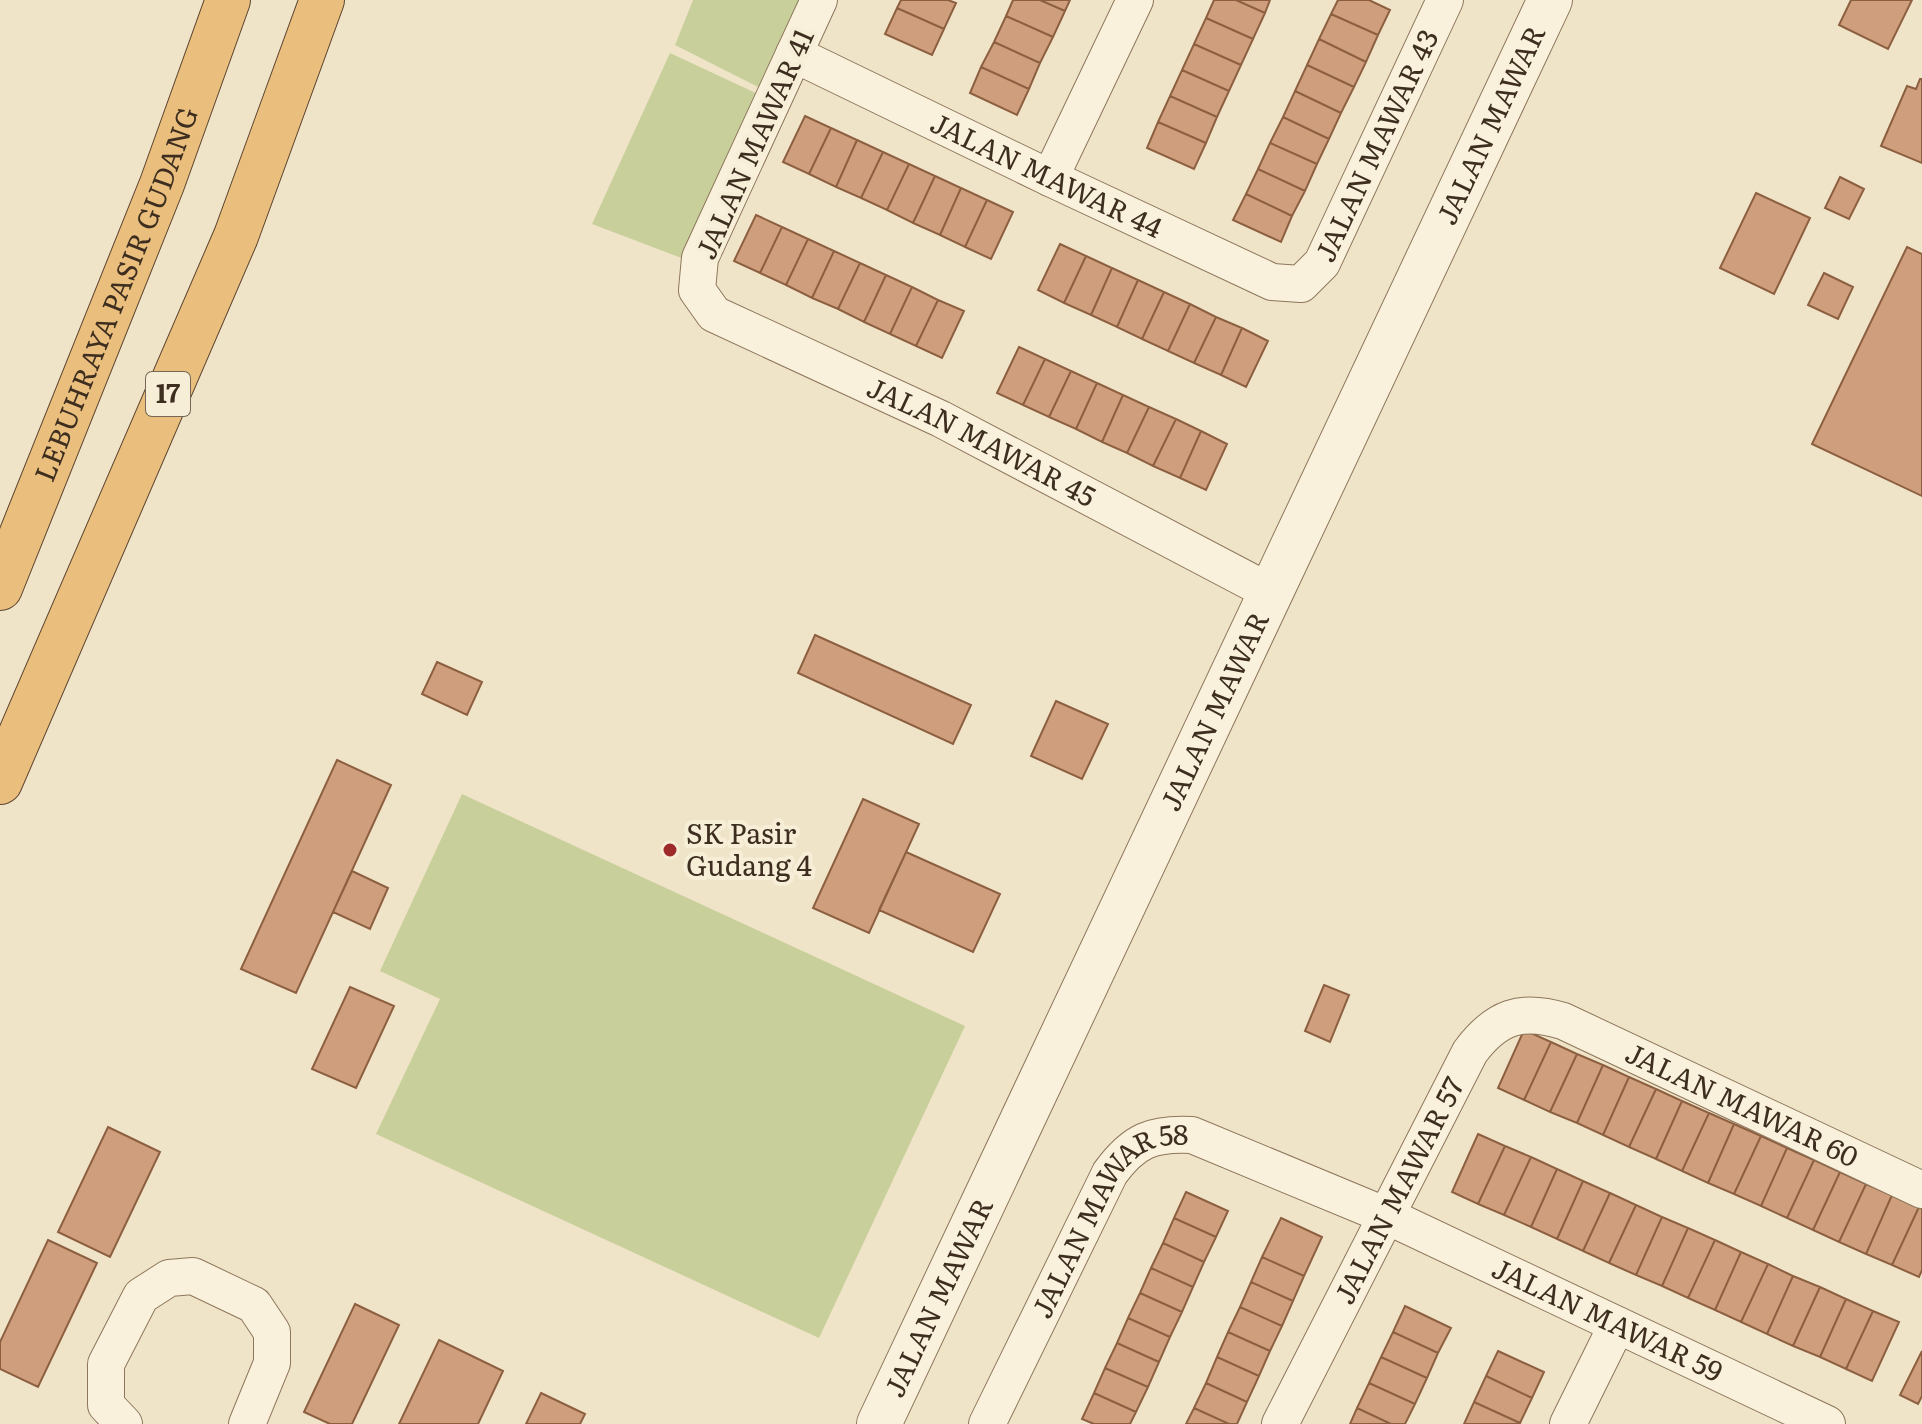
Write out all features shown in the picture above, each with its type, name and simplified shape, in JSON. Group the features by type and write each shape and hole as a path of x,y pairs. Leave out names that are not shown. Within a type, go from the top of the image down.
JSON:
{"highway":[{"name":"LEBUHRAYA PASIR GUDANG","path":"0,588 162,184 228,0"},
{"name":"17","path":"0,782 236,236 322,0"}],"street":[{"name":"JALAN MAWAR 41","path":"697,290 700,258 819,0"},
{"path":"1050,178 1135,0"},
{"name":"JALAN MAWAR 43","path":"1301,284 1322,263 1445,0"},
{"name":"JALAN MAWAR","path":"879,1424 1550,0"},
{"name":"JALAN MAWAR 44","path":"794,54 1272,282 1301,284"},
{"name":"JALAN MAWAR 45","path":"697,290 714,314 941,419 1270,592"},
{"name":"JALAN MAWAR 57","path":"1280,1424 1469,1053 1483,1034 1501,1022 1521,1015 1543,1015 1563,1021"},
{"name":"JALAN MAWAR 60","path":"1563,1021 1922,1190"},
{"name":"JALAN MAWAR 58","path":"987,1424 1110,1173 1123,1155 1140,1142 1161,1135 1192,1135 1387,1216"},
{"name":"JALAN MAWAR 59","path":"1387,1216 1827,1424"},
{"path":"124,1424 106,1405 106,1364 141,1296 169,1278 193,1276 254,1305 272,1332 272,1363 248,1424"},
{"path":"1568,1424 1617,1325"}],"green space":[{"path":"693,0 804,0 766,91 675,45"},
{"path":"670,53 760,95 684,259 592,224"},
{"path":"462,794 965,1026 819,1338 376,1134 440,999 380,971"}],"building":[{"path":"901,0 948,0 956,3 944,29 897,8"},
{"path":"1013,0 1040,0 1065,11 1053,37 1006,16"},
{"path":"1040,0 1070,0 1065,11"},
{"path":"1214,0 1236,0 1265,13 1253,39 1206,18"},
{"path":"1236,0 1270,0 1265,13"},
{"path":"1338,0 1369,0 1390,10 1378,35 1331,14"},
{"path":"1851,0 1912,0 1888,49 1839,25"},
{"path":"897,8 944,29 932,55 885,34"},
{"path":"1331,14 1378,35 1366,62 1319,39"},
{"path":"1006,16 1053,37 1040,63 994,42"},
{"path":"1206,18 1253,39 1241,65 1194,44"},
{"path":"1319,39 1366,62 1354,87 1307,65"},
{"path":"994,42 1040,63 1029,89 981,67"},
{"path":"1194,44 1241,65 1229,91 1182,70"},
{"path":"1307,65 1354,87 1341,113 1295,91"},
{"path":"981,67 1029,89 1017,115 970,93"},
{"path":"1182,70 1229,91 1217,117 1170,96"},
{"path":"1920,79 1922,163 1881,146 1907,86 1916,89"},
{"path":"1295,91 1341,113 1329,139 1283,117"},
{"path":"1170,96 1217,117 1206,143 1158,122"},
{"path":"805,116 831,128 809,174 783,162"},
{"path":"1283,117 1329,139 1317,164 1270,143"},
{"path":"1158,122 1206,143 1194,169 1147,148"},
{"path":"831,128 857,140 836,187 809,174"},
{"path":"857,140 883,152 861,198 836,187"},
{"path":"1270,143 1317,164 1305,191 1258,169"},
{"path":"883,152 909,164 887,210 861,198"},
{"path":"909,164 935,176 913,223 887,210"},
{"path":"1258,169 1305,191 1292,216 1246,194"},
{"path":"935,176 961,188 940,235 913,223"},
{"path":"1840,177 1864,189 1849,219 1825,208"},
{"path":"961,188 987,200 965,247 940,235"},
{"path":"1756,193 1810,218 1774,294 1720,268"},
{"path":"1246,194 1292,216 1281,242 1233,220"},
{"path":"987,200 1013,212 991,259 965,247"},
{"path":"756,215 782,227 760,273 734,261"},
{"path":"782,227 808,239 786,285 760,273"},
{"path":"808,239 834,251 812,298 786,285"},
{"path":"1060,244 1086,256 1064,303 1038,290"},
{"path":"1907,247 1922,254 1922,496 1812,444"},
{"path":"834,251 860,263 838,309 812,298"},
{"path":"1086,256 1112,268 1091,315 1064,303"},
{"path":"860,263 886,275 864,322 838,309"},
{"path":"1112,268 1138,280 1117,327 1091,315"},
{"path":"1824,273 1853,287 1838,319 1808,305"},
{"path":"886,275 912,287 890,334 864,322"},
{"path":"1138,280 1164,292 1142,339 1117,327"},
{"path":"912,287 938,300 916,346 890,334"},
{"path":"1164,292 1190,304 1168,351 1142,339"},
{"path":"938,300 964,311 942,358 916,346"},
{"path":"1190,304 1216,317 1194,363 1168,351"},
{"path":"1216,317 1242,328 1221,375 1194,363"},
{"path":"1242,328 1268,341 1246,387 1221,375"},
{"path":"1019,347 1045,359 1023,405 997,393"},
{"path":"1045,359 1071,371 1049,417 1023,405"},
{"path":"1071,371 1097,383 1076,429 1049,417"},
{"path":"1097,383 1123,395 1102,442 1076,429"},
{"path":"1123,395 1149,407 1127,453 1102,442"},
{"path":"1149,407 1176,419 1153,466 1127,453"},
{"path":"1176,419 1201,431 1180,478 1153,466"},
{"path":"1201,431 1227,444 1206,490 1180,478"},
{"path":"815,635 971,705 953,744 798,673"},
{"path":"437,662 482,682 467,715 422,694"},
{"path":"1056,701 1108,724 1082,779 1031,756"},
{"path":"337,760 391,785 296,993 241,969"},
{"path":"863,799 919,824 869,933 813,908"},
{"path":"906,852 1000,894 973,952 879,910"},
{"path":"352,871 388,888 370,929 333,912"},
{"path":"1324,985 1349,995 1330,1042 1305,1031"},
{"path":"350,987 394,1006 356,1088 312,1069"},
{"path":"1524,1030 1551,1042 1524,1100 1498,1088"},
{"path":"1551,1042 1577,1054 1550,1112 1524,1100"},
{"path":"1577,1054 1603,1065 1577,1123 1550,1112"},
{"path":"1603,1065 1629,1077 1603,1135 1577,1123"},
{"path":"1629,1077 1656,1089 1629,1147 1603,1135"},
{"path":"1656,1089 1682,1101 1656,1159 1629,1147"},
{"path":"1682,1101 1709,1113 1682,1171 1656,1159"},
{"path":"1709,1113 1734,1124 1708,1183 1682,1171"},
{"path":"1734,1124 1761,1136 1734,1194 1708,1183"},
{"path":"108,1127 160,1152 110,1257 58,1232"},
{"path":"1478,1134 1505,1146 1478,1204 1452,1192"},
{"path":"1761,1136 1787,1148 1761,1206 1734,1194"},
{"path":"1505,1146 1531,1157 1504,1215 1478,1204"},
{"path":"1787,1148 1814,1160 1787,1218 1761,1206"},
{"path":"1531,1157 1557,1169 1531,1227 1504,1215"},
{"path":"1814,1160 1840,1172 1813,1230 1787,1218"},
{"path":"1557,1169 1583,1181 1557,1239 1531,1227"},
{"path":"1840,1172 1866,1184 1839,1242 1813,1230"},
{"path":"1583,1181 1610,1193 1583,1251 1557,1239"},
{"path":"1866,1184 1892,1195 1866,1254 1839,1242"},
{"path":"1186,1192 1228,1211 1216,1237 1174,1218"},
{"path":"1610,1193 1636,1205 1609,1263 1583,1251"},
{"path":"1892,1195 1919,1207 1892,1265 1866,1254"},
{"path":"1636,1205 1662,1217 1636,1275 1609,1263"},
{"path":"1919,1207 1922,1209 1922,1270 1919,1277 1892,1265"},
{"path":"1662,1217 1688,1228 1662,1286 1636,1275"},
{"path":"1174,1218 1216,1237 1204,1262 1163,1243"},
{"path":"1281,1218 1322,1237 1304,1276 1262,1257"},
{"path":"1688,1228 1715,1240 1688,1298 1662,1286"},
{"path":"48,1240 97,1263 38,1387 0,1369 0,1342"},
{"path":"1715,1240 1741,1252 1715,1310 1688,1298"},
{"path":"1163,1243 1204,1262 1193,1287 1151,1268"},
{"path":"1741,1252 1768,1264 1741,1322 1715,1310"},
{"path":"1262,1257 1304,1276 1293,1301 1251,1282"},
{"path":"1768,1264 1793,1276 1767,1334 1741,1322"},
{"path":"1151,1268 1193,1287 1182,1312 1140,1293"},
{"path":"1793,1276 1820,1287 1793,1346 1767,1334"},
{"path":"1251,1282 1293,1301 1282,1326 1240,1307"},
{"path":"1820,1287 1846,1299 1820,1357 1793,1346"},
{"path":"1140,1293 1182,1312 1170,1337 1128,1318"},
{"path":"1846,1299 1873,1311 1846,1369 1820,1357"},
{"path":"355,1304 399,1325 352,1424 330,1424 304,1412"},
{"path":"1405,1306 1451,1328 1438,1353 1393,1332"},
{"path":"1240,1307 1282,1326 1270,1351 1228,1332"},
{"path":"1873,1311 1899,1322 1872,1381 1846,1369"},
{"path":"1128,1318 1170,1337 1159,1362 1117,1343"},
{"path":"1228,1332 1270,1351 1259,1376 1217,1357"},
{"path":"1393,1332 1438,1353 1427,1378 1381,1357"},
{"path":"439,1340 503,1371 478,1424 399,1424"},
{"path":"1117,1343 1159,1362 1148,1387 1105,1368"},
{"path":"1498,1351 1544,1372 1532,1398 1486,1376"},
{"path":"1922,1351 1922,1396 1918,1404 1900,1395"},
{"path":"1217,1357 1259,1376 1247,1402 1206,1383"},
{"path":"1381,1357 1427,1378 1415,1404 1369,1383"},
{"path":"1105,1368 1148,1387 1136,1412 1094,1393"},
{"path":"1486,1376 1532,1398 1520,1423 1474,1402"},
{"path":"1206,1383 1247,1402 1237,1424 1229,1424 1194,1408"},
{"path":"1369,1383 1415,1404 1405,1424 1391,1424 1357,1408"},
{"path":"541,1393 585,1414 580,1424 526,1424"},
{"path":"1094,1393 1136,1412 1130,1424 1094,1424 1082,1419"},
{"path":"1474,1402 1520,1423 1464,1424"},
{"path":"1194,1408 1229,1424 1186,1424"},
{"path":"1357,1408 1391,1424 1350,1424"}],"place":[{"name":"SK Pasir Gudang 4","path":"670,850"}]}
